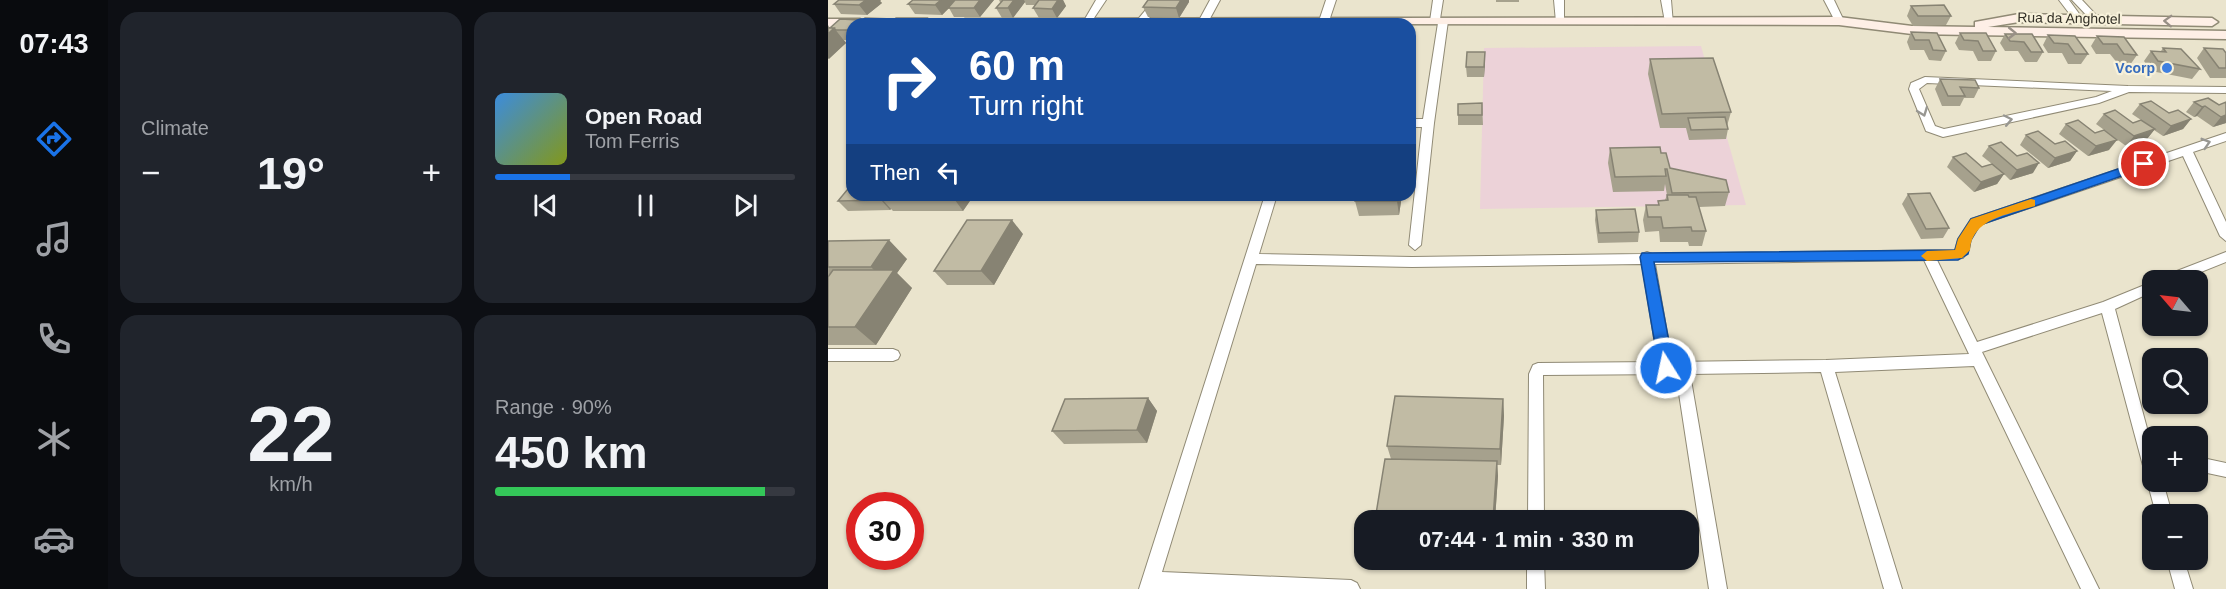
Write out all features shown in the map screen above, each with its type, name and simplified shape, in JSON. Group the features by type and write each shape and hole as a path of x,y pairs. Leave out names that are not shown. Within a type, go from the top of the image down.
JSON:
{"main road":[{"name":"Rua da Anghotel","path":"1912,30 1964,27 2019,18 2226,23"},
{"name":"Rua da Anghotel","path":"1416,21 1839,21 1912,30 2226,35"},
{"path":"828,23 846,23"}],"street":[{"path":"1089,18 1101,0"},
{"path":"1144,18 1159,0"},
{"path":"1205,18 1215,0"},
{"path":"1326,18 1331,0"},
{"path":"1414,245 1439,21 1438,0"},
{"path":"1559,0 1562,22"},
{"path":"1666,0 1670,22"},
{"path":"1829,0 1839,21"},
{"path":"2064,0 2078,19"},
{"path":"2077,0 2095,19"},
{"path":"2128,89 2099,100 1943,133 1930,128 1914,89 1915,85 1925,80 2084,85 2128,89 2226,90"},
{"path":"2084,85 2094,92 2099,100"},
{"path":"1416,123 1428,123"},
{"path":"1251,259 1412,262 1647,257 1958,255 1963,250 1964,239 1975,222 2226,137"},
{"path":"2186,149 2226,237"},
{"path":"1269,201 1150,585 1351,589"},
{"path":"1928,256 2090,589"},
{"path":"1647,257 1674,368 1718,589"},
{"path":"2194,270 2226,257"},
{"path":"1536,510 1537,370 1826,366 1974,354 2142,291"},
{"path":"2107,306 2142,428"},
{"path":"828,355 892,355"},
{"path":"1826,366 1893,589"},
{"path":"2208,466 2226,470"},
{"path":"1536,570 1536,589"},
{"path":"2179,570 2184,589"}],"shaded area":[{"path":"1701,46 1746,205 1480,209 1484,48"}],"building":[{"path":"839,0 866,0 859,5 834,4"},
{"path":"913,0 941,0 935,5 908,4"},
{"path":"955,0 980,0 974,8 948,8"},
{"path":"1003,0 1014,0 1008,8 996,8"},
{"path":"1039,0 1058,0 1052,9 1033,8"},
{"path":"1148,0 1181,0 1176,8 1143,7"},
{"path":"1944,5 1951,16 1918,16 1911,6"},
{"path":"840,19 846,19 846,30 830,28"},
{"path":"1911,32 1937,33 1946,51 1933,50 1929,40 1915,40"},
{"path":"1960,33 1986,33 1996,51 1983,51 1978,41 1964,40"},
{"path":"2005,34 2032,34 2043,52 2031,52 2024,42 2010,41"},
{"path":"2048,35 2075,36 2088,54 2075,54 2068,44 2054,43"},
{"path":"2097,36 2124,37 2137,55 2124,54 2117,44 2103,44"},
{"path":"2163,48 2181,49 2200,69 2158,61 2151,51 2166,52"},
{"path":"2204,48 2223,49 2226,53 2226,68 2219,68"},
{"path":"1467,52 1485,52 1484,67 1466,67"},
{"path":"1713,58 1731,112 1662,114 1650,59"},
{"path":"1940,79 1975,80 1979,88 1960,87 1965,96 1948,96"},
{"path":"2208,98 2219,105 2226,102 2226,115 2221,117 2205,106 2202,107 2194,102"},
{"path":"2151,101 2169,113 2178,110 2191,119 2171,126 2140,104"},
{"path":"1482,103 1482,115 1458,115 1458,104"},
{"path":"2115,110 2133,123 2141,120 2155,129 2134,136 2104,114"},
{"path":"1725,117 1728,129 1691,130 1688,118"},
{"path":"2078,120 2095,133 2104,130 2117,140 2096,146 2066,124"},
{"path":"2038,131 2055,144 2065,141 2077,151 2055,158 2026,135"},
{"path":"2001,142 2017,156 2027,153 2039,163 2017,170 1989,146"},
{"path":"1660,147 1661,153 1666,153 1670,168 1726,180 1729,192 1672,193 1667,169 1665,169 1666,176 1615,177 1610,148"},
{"path":"1966,153 1982,167 1992,164 2004,174 1981,182 1953,157"},
{"path":"846,191 846,201 838,201"},
{"path":"1930,193 1949,228 1926,229 1908,194"},
{"path":"1667,195 1696,197 1706,231 1692,231 1691,227 1663,228 1661,217 1648,217 1646,205 1659,205 1658,201 1668,200"},
{"path":"1635,209 1639,232 1599,233 1596,210"},
{"path":"967,220 1012,220 981,271 934,271"},
{"path":"889,240 871,267 828,267 828,241"},
{"path":"833,270 894,270 855,327 828,327 828,277"},
{"path":"1395,396 1503,399 1500,449 1387,446"},
{"path":"1148,398 1137,430 1052,431 1065,399"},
{"path":"1385,459 1497,461 1494,510 1377,510"}],"slow traffic":[{"path":"1927,256 1958,255 1963,250 1968,230 1975,222 2031,203"}],"place":[{"name":"Vcorp","path":"2167,68"}],"route":[{"path":"1666,368 1647,257 1958,255 1963,250 1968,230 1975,222 2144,164"}]}
